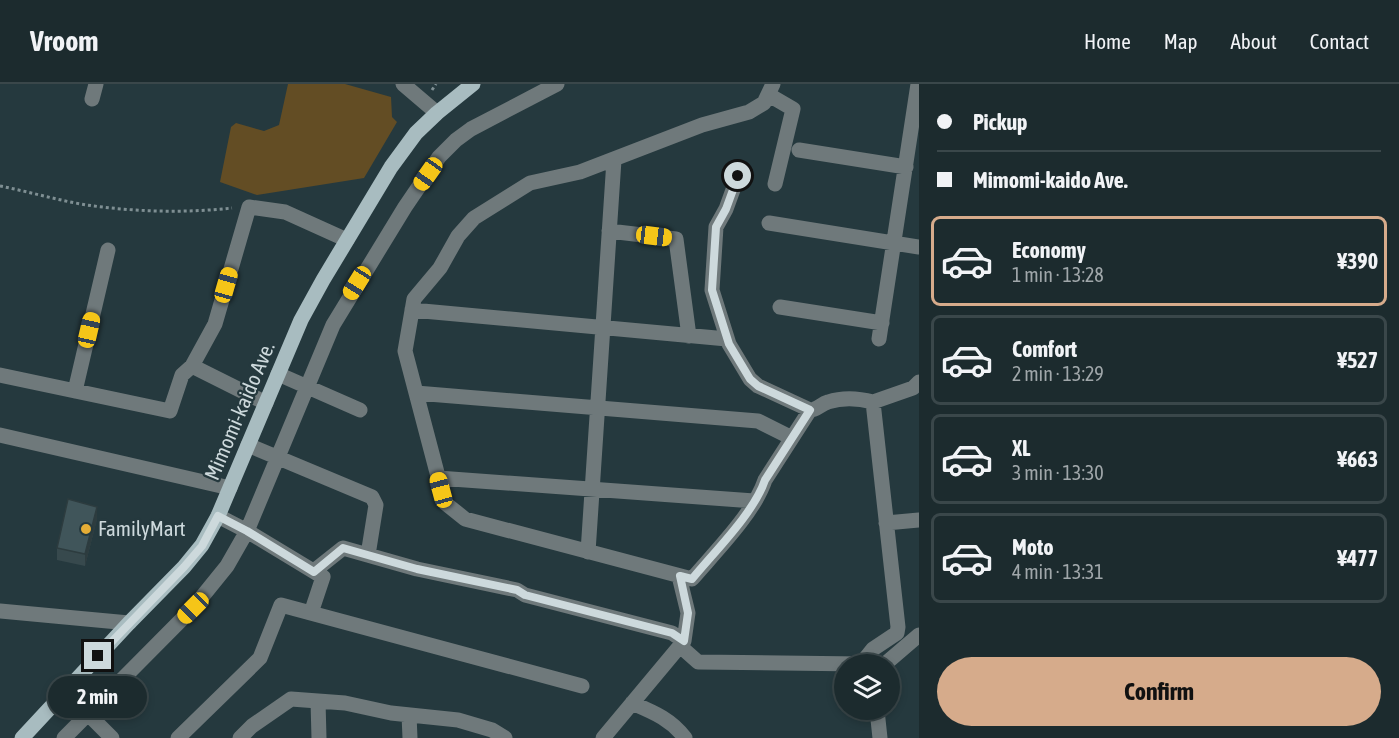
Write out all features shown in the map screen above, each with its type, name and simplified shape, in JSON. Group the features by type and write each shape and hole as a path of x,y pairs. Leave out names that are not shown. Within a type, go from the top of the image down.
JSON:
{"main road":[{"name":"Mimomi-kaido Ave.","path":"22,738 202,546 231,488 302,320 347,240 392,167 416,134 437,112 473,84"}],"street":[{"path":"403,84 437,112"},
{"path":"64,738 193,608 227,566 247,531 333,325 345,302 439,157 471,129 557,84"},
{"path":"879,339 918,84"},
{"path":"776,184 793,109 771,90 764,103 749,112 702,125 580,172 530,183 474,218 458,236 440,268 414,299 405,351 445,503 465,519 692,579 747,513 765,480 810,410 833,400 859,398 873,402 913,388 919,382"},
{"path":"799,150 906,167"},
{"path":"588,552 614,159"},
{"path":"738,176 726,209 716,227 712,280 712,290 727,339 750,379 758,386 810,410"},
{"path":"0,375 170,411 182,375 192,366 215,324 249,207 285,212 347,240"},
{"path":"769,223 919,247"},
{"path":"609,231 676,239 688,336"},
{"path":"75,391 108,250"},
{"path":"780,307 882,323"},
{"path":"412,310 727,339"},
{"path":"192,366 266,403"},
{"path":"278,374 360,410"},
{"path":"416,393 758,421 792,438"},
{"path":"872,654 873,649 897,633 898,627 873,402"},
{"path":"0,435 231,488"},
{"path":"249,445 372,497 376,505 368,555"},
{"path":"438,478 754,501"},
{"path":"218,516 323,577 311,613"},
{"path":"886,523 919,520"},
{"path":"314,572 343,548 417,569 517,590 525,595 672,633 699,662 834,664"},
{"path":"603,738 682,643 688,613 680,576"},
{"path":"178,738 260,658 281,605 582,686"},
{"path":"0,611 129,623"},
{"path":"897,654 919,635"},
{"path":"240,738 252,726 291,699 345,703 391,713 458,720 492,730 504,738"},
{"path":"318,701 319,738"},
{"path":"632,704 666,718 678,728 685,738"},
{"path":"88,714 112,738"},
{"path":"410,715 410,738"},
{"path":"878,720 880,738"}],"path":[{"path":"0,186 93,206 191,211 249,207"}],"shaded area":[{"path":"288,84 345,84 391,97 392,117 397,122 364,178 257,195 220,182 231,127 236,123 264,131 279,125"}],"building":[{"path":"68,499 97,507 85,554 57,548"}],"place":[{"name":"FamilyMart","path":"86,529"}],"route":[{"path":"98,656 202,546 218,516 314,572 343,548 417,569 517,590 525,595 672,633 684,641 688,613 680,576 692,579 747,513 765,480 810,410 758,386 750,379 729,344 712,290 716,227 726,209 738,176"}]}
